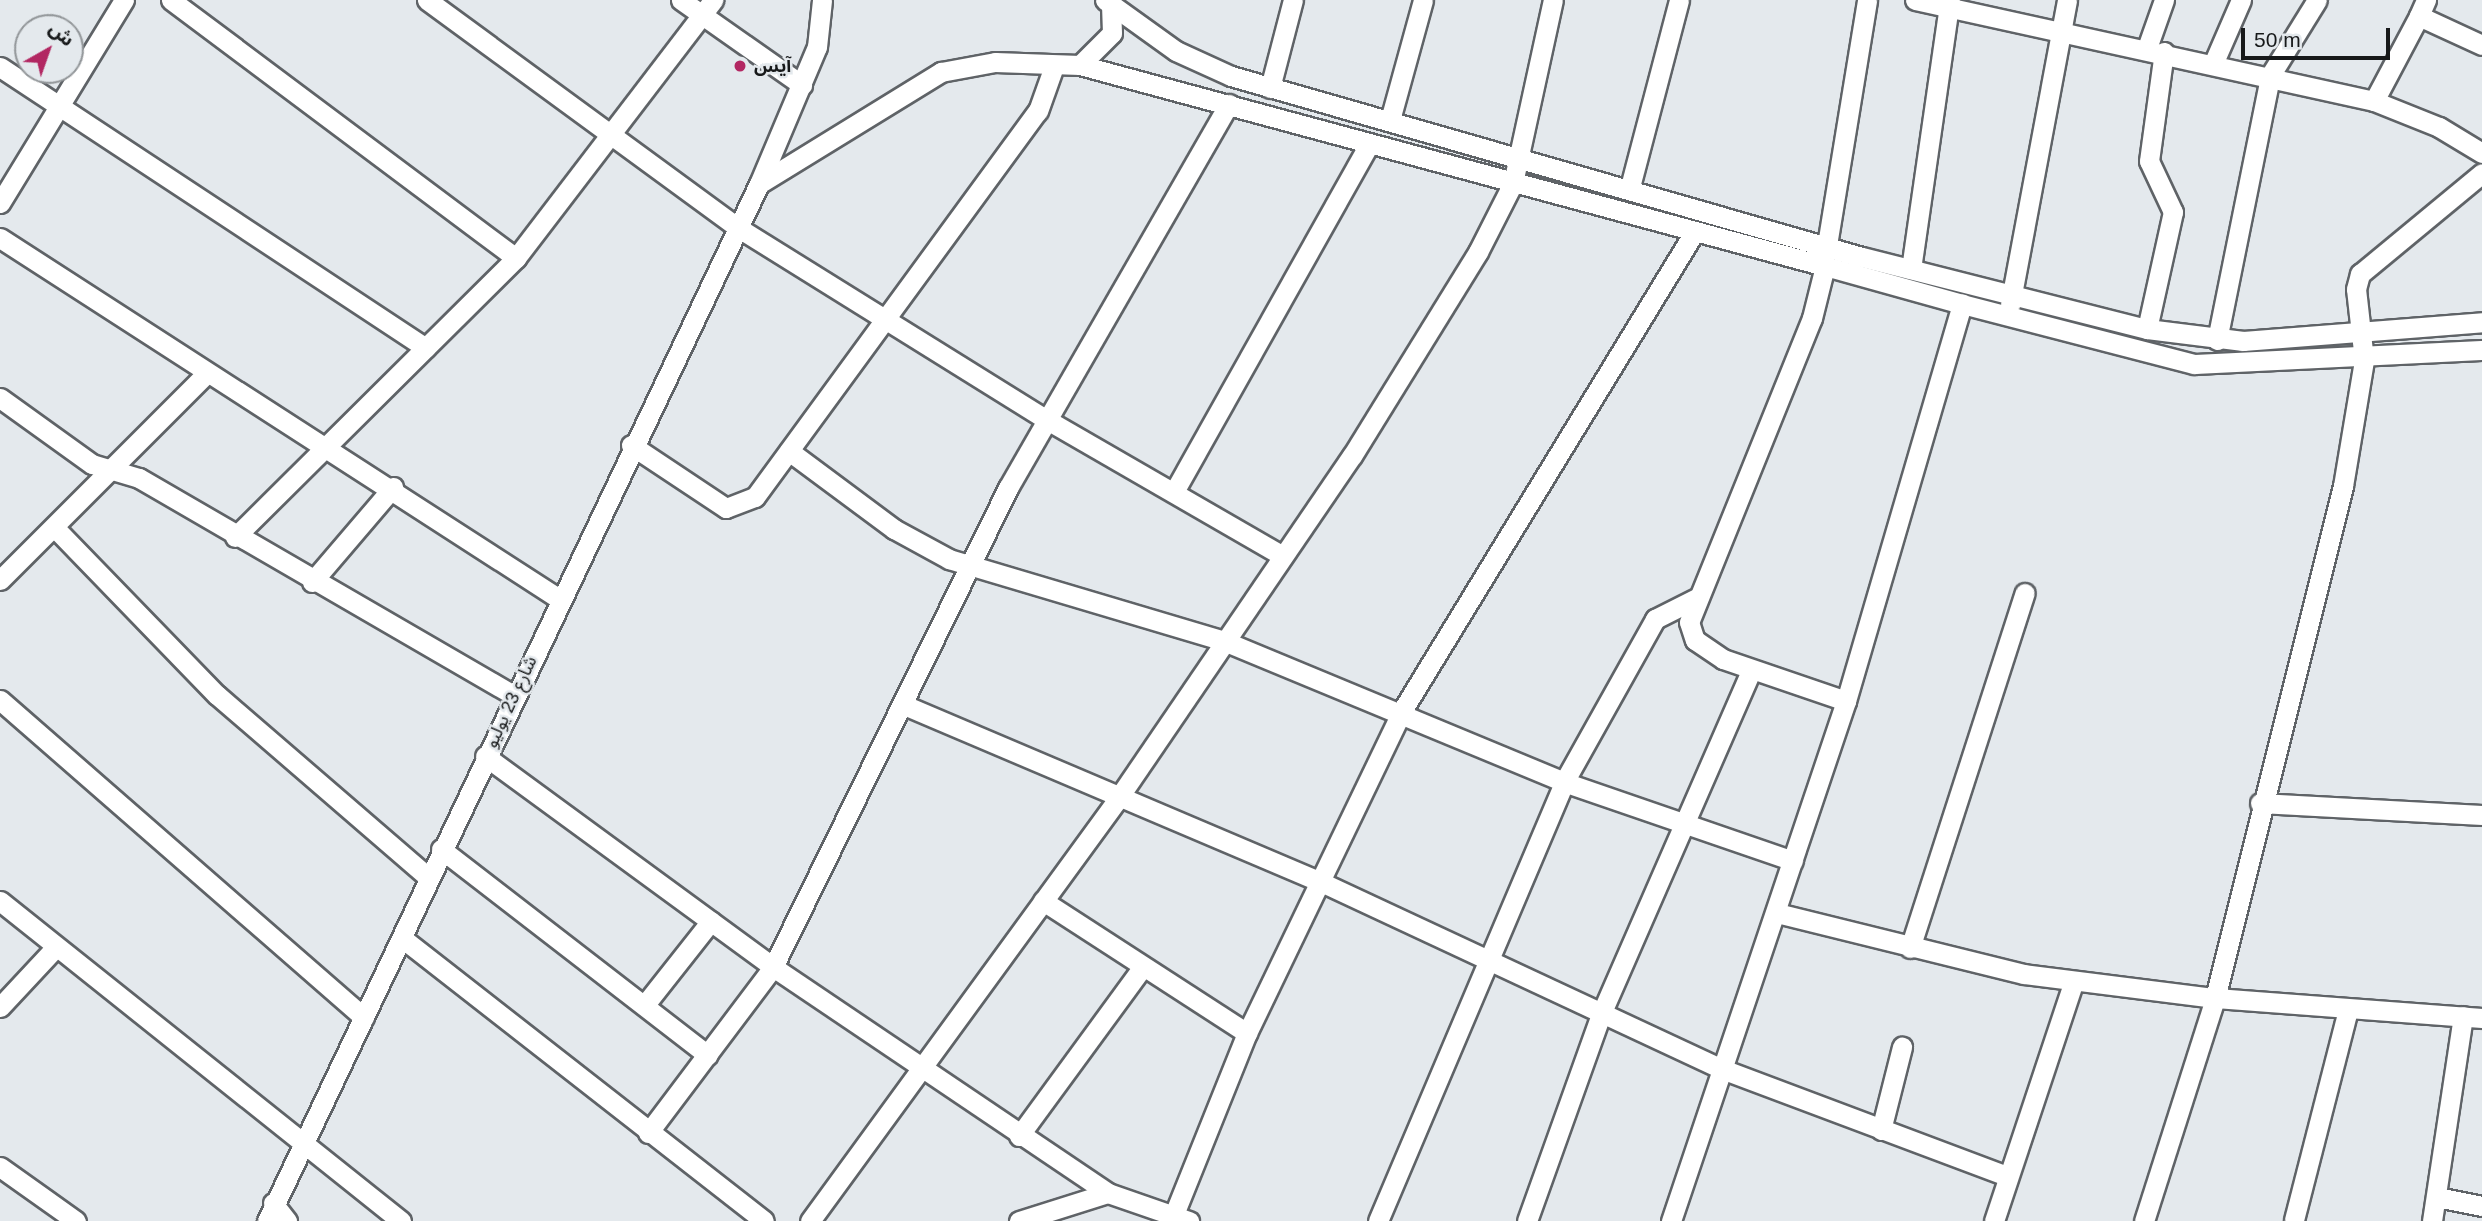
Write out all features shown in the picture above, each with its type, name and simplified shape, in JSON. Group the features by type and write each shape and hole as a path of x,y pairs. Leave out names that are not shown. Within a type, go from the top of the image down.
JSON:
{"street":[{"path":"0,203 61,108 124,0"},
{"path":"171,0 516,258"},
{"path":"427,0 611,139 737,227 886,317 1049,421 1175,490 1283,556"},
{"path":"681,0 708,8 802,85"},
{"name":"شارع 23 يوليو","path":"270,1212 402,938 558,598 759,184 817,47 822,0"},
{"path":"1270,88 1293,0"},
{"path":"1391,120 1423,0"},
{"path":"810,1221 923,1071 1117,800 1395,387 1513,183 1553,0"},
{"path":"1630,187 1679,0"},
{"path":"1826,245 1867,0"},
{"path":"1915,0 1949,3 2374,101 2439,127 2482,153"},
{"path":"2008,314 2059,30 2067,0"},
{"path":"2147,329 2173,212 2148,161 2156,50 2164,0"},
{"path":"2214,62 2241,0"},
{"path":"2217,340 2270,76 2317,0"},
{"path":"1108,3 1177,51 1270,88 1520,155 1911,269 2147,329 2217,340 2362,334 2482,322"},
{"path":"1080,65 1112,33 1108,3"},
{"path":"1911,269 1949,3"},
{"path":"235,537 516,258 611,139 708,8"},
{"path":"2374,101 2422,8 2482,45"},
{"path":"759,184 922,80 995,62 1080,65 1962,304 2194,364 2364,360 2482,351"},
{"path":"631,445 726,508 754,497 1038,111 1054,66"},
{"path":"0,67 426,348"},
{"path":"648,1133 773,967 904,705 971,563 1228,104"},
{"path":"1175,490 1369,144"},
{"path":"2144,1221 2214,998 2260,803 2343,486 2364,360 2356,289 2369,263 2482,173"},
{"path":"485,756 773,967 1019,1136 1108,1193 1181,1219 1247,1034 1402,711 1695,231"},
{"path":"0,238 207,373 393,487 558,598"},
{"path":"1825,265 1812,318 1695,598 1689,622 1695,640 1751,671 1846,701"},
{"path":"1671,1221 1846,701 1962,304"},
{"path":"0,580 106,471 207,373"},
{"path":"0,398 106,471 130,473 312,582 514,695"},
{"path":"789,451 913,541 971,563 1224,641 1402,711 1564,782 1684,826 1793,861"},
{"path":"312,582 393,487"},
{"path":"54,527 217,695 428,877"},
{"path":"1910,948 2025,593"},
{"path":"1378,1221 1486,958 1564,782 1655,619 1695,598"},
{"path":"1527,1221 1602,1012 1751,671"},
{"path":"0,700 364,1018"},
{"path":"904,705 1117,800 1321,882 1721,1069 2007,1177"},
{"path":"2260,803 2482,815"},
{"path":"441,849 647,1002 708,1055"},
{"path":"0,901 401,1221"},
{"path":"1043,901 1247,1034"},
{"path":"1777,912 1910,948 2073,983 2214,998 2473,1017 2432,1221"},
{"path":"647,1002 712,921"},
{"path":"402,938 648,1133 764,1221"},
{"path":"0,1007 55,947"},
{"path":"1019,1136 1142,968"},
{"path":"1994,1221 2073,983"},
{"path":"2294,1220 2348,1009"},
{"path":"1881,1130 1902,1047"},
{"path":"0,1167 76,1221"},
{"path":"1019,1221 1108,1193"},
{"path":"2437,1197 2482,1206"},
{"path":"270,1212 287,1221"}],"place":[{"name":"آيس","path":"740,66"}]}
